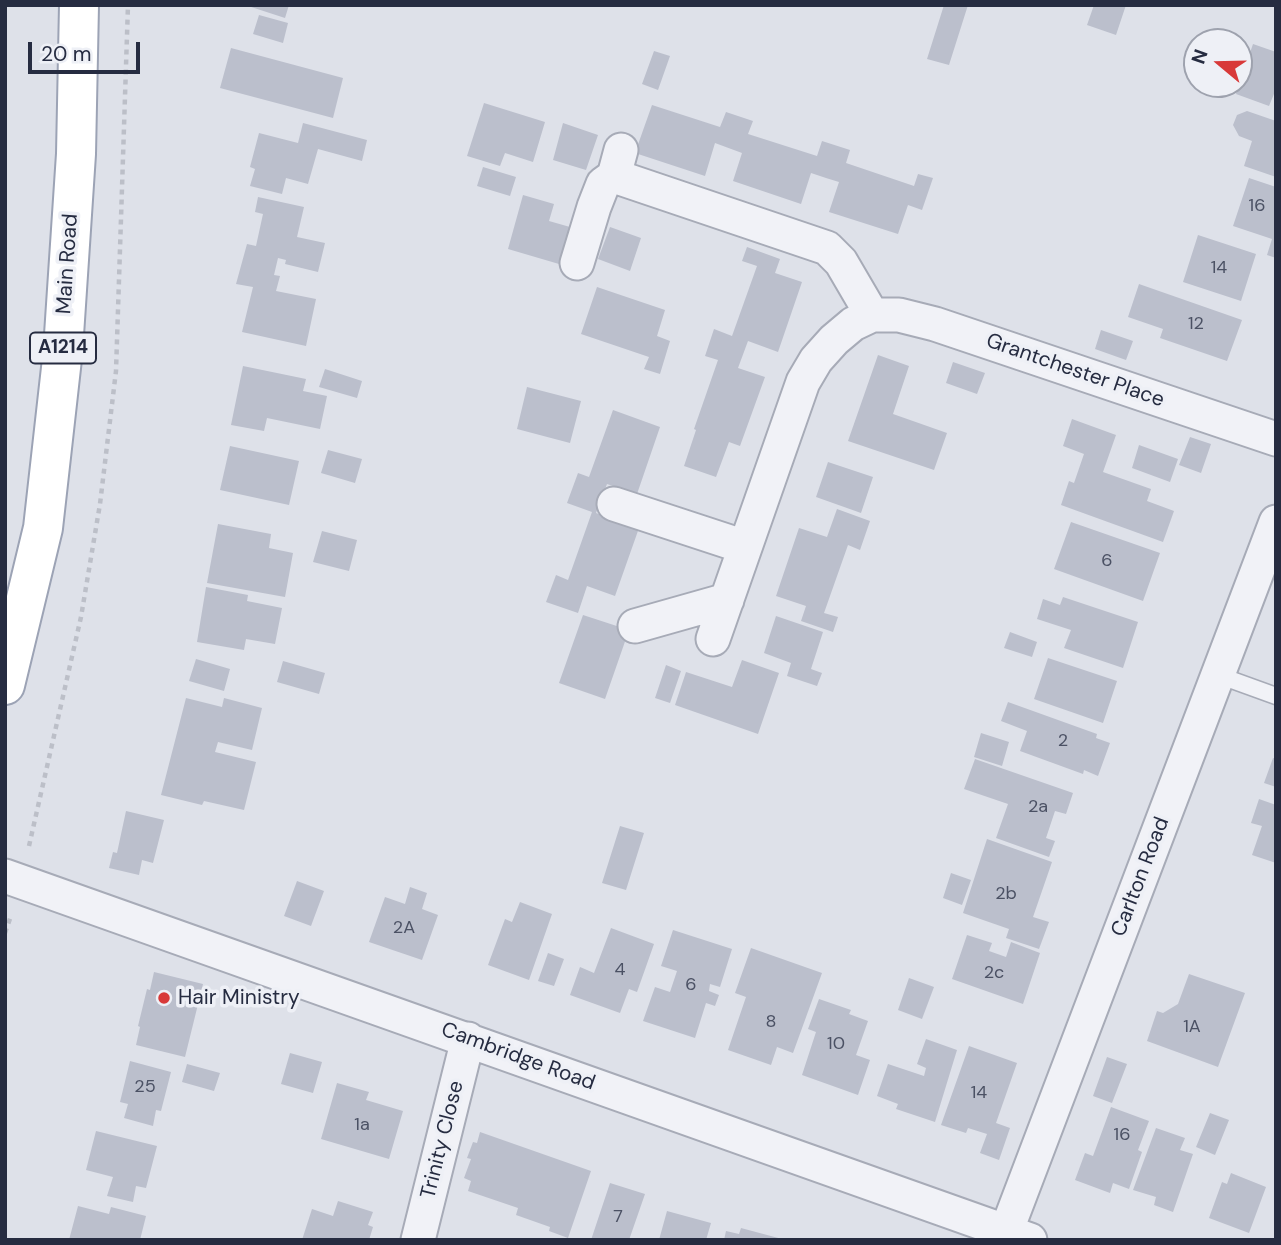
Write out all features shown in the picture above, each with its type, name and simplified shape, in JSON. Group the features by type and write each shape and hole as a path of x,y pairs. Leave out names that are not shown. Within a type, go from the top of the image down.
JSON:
{"main road":[{"name":"Main Road","path":"9,660 43,528 63,349 76,155 79,5"}],"street":[{"path":"577,263 603,184 617,163 827,248 841,262 872,315 853,324 834,340 816,360 803,382 713,639"},
{"name":"Grantchester Place","path":"872,315 900,315 935,324 1276,439"},
{"path":"614,504 746,547"},
{"name":"Carlton Road","path":"1018,1236 1218,674 1276,522"},
{"path":"635,626 727,600"},
{"name":"Cambridge Road","path":"5,876 1018,1236"},
{"name":"Trinity Close","path":"418,1240 468,1039"}],"lane":[{"path":"1218,674 1276,696"}],"building":[{"path":"245,5 289,5 285,18"},
{"path":"944,5 968,5 949,65 927,59"},
{"path":"1094,5 1126,5 1116,35 1087,25"},
{"path":"259,15 288,23 283,43 253,34"},
{"path":"1253,44 1276,52 1276,89 1269,106 1247,98 1253,98"},
{"path":"231,48 343,78 333,118 220,88"},
{"path":"654,51 670,56 658,90 642,84"},
{"path":"484,103 545,122 533,162 505,153 500,166 467,156"},
{"path":"652,105 720,127 726,112 753,121 748,134 817,156 822,141 850,150 846,163 914,186 918,174 933,178 922,210 908,205 898,234 829,212 839,182 811,173 801,204 733,181 742,153 715,143 705,176 635,153"},
{"path":"1247,111 1276,121 1276,177 1244,166 1252,141 1239,136 1233,125 1237,115"},
{"path":"303,123 367,140 362,161 318,149 308,184 286,178 282,194 250,186 255,169 250,167 259,133 298,143"},
{"path":"563,123 598,135 586,170 553,160"},
{"path":"483,167 516,177 510,196 477,186"},
{"path":"1249,178 1276,187 1276,258 1267,255 1272,239 1233,226"},
{"path":"523,195 554,204 549,221 570,227 559,264 508,249"},
{"path":"258,197 304,207 297,237 325,243 318,272 285,264 286,260 278,258 274,275 280,276 276,291 316,299 306,346 242,332 253,287 236,284 247,244 256,246 263,214 255,212"},
{"path":"610,227 641,238 630,271 598,259"},
{"path":"1198,235 1256,254 1241,301 1183,282"},
{"path":"747,247 780,259 775,273 802,282 778,352 748,341 738,368 765,377 740,446 729,442 716,477 684,466 718,360 705,356 714,329 732,336 757,266 742,261"},
{"path":"1139,284 1242,320 1227,361 1160,338 1163,329 1128,317"},
{"path":"597,287 665,310 657,336 670,341 660,374 644,369 649,357 581,334"},
{"path":"1101,330 1133,341 1126,360 1095,349"},
{"path":"878,355 909,366 893,414 947,433 934,470 848,441"},
{"path":"953,362 985,373 977,394 946,383"},
{"path":"243,366 306,379 303,391 327,396 320,429 267,418 264,431 231,425"},
{"path":"325,369 362,381 357,398 319,387"},
{"path":"527,387 581,401 570,443 517,429"},
{"path":"613,410 660,427 637,494 607,484 596,513 639,528 615,596 587,586 578,613 546,602 556,575 568,580 592,512 567,503 578,473 589,477"},
{"path":"1072,419 1116,435 1103,472 1151,489 1147,501 1174,511 1163,542 1061,505 1069,481 1074,483 1084,454 1063,446"},
{"path":"1190,437 1211,444 1201,473 1179,465"},
{"path":"1139,445 1178,459 1170,482 1132,468"},
{"path":"230,446 299,461 289,505 220,490"},
{"path":"328,450 362,459 355,483 321,473"},
{"path":"828,462 873,477 861,513 816,497"},
{"path":"837,509 870,521 860,550 848,545 824,613 838,617 833,632 801,621 806,606 776,596 799,528 827,537"},
{"path":"1071,522 1160,553 1143,601 1054,569"},
{"path":"218,524 271,534 269,548 293,553 285,597 207,583"},
{"path":"322,531 357,540 349,571 313,562"},
{"path":"206,587 248,595 247,601 282,608 275,644 246,639 244,650 197,642"},
{"path":"1063,597 1138,622 1123,668 1064,648 1071,630 1037,619 1043,599 1060,605"},
{"path":"583,615 629,630 605,699 559,683"},
{"path":"776,616 823,632 811,669 822,673 817,686 787,676 791,663 764,653"},
{"path":"1010,632 1037,642 1032,657 1004,648"},
{"path":"1048,658 1117,681 1103,723 1034,699"},
{"path":"196,659 230,669 224,691 189,681"},
{"path":"742,660 779,673 758,734 675,705 686,672 732,687"},
{"path":"283,661 325,673 319,694 277,682"},
{"path":"666,665 681,671 670,703 655,698"},
{"path":"186,698 222,707 224,698 262,708 252,750 218,742 215,752 256,762 244,810 204,801 202,805 161,795"},
{"path":"1008,702 1097,734 1096,738 1110,743 1098,776 1084,770 1083,774 1020,751 1027,731 1001,721"},
{"path":"981,733 1009,742 1002,766 974,757"},
{"path":"1273,758 1276,759 1276,787 1264,783"},
{"path":"975,759 1073,793 1066,814 1055,811 1046,838 1055,841 1049,857 996,838 1008,804 964,789"},
{"path":"1259,799 1276,805 1276,863 1252,855 1262,826 1251,823"},
{"path":"126,811 164,820 153,863 142,860 139,875 109,868 113,852 117,853"},
{"path":"620,826 644,833 626,890 602,883"},
{"path":"987,839 1052,862 1033,917 1049,922 1039,949 1006,938 1009,929 963,913"},
{"path":"951,873 971,880 962,905 943,898"},
{"path":"297,881 324,891 311,926 284,916"},
{"path":"410,887 427,893 422,909 438,915 422,960 369,942 385,897 405,904"},
{"path":"520,902 552,914 529,980 488,965 505,919 512,922"},
{"path":"611,928 654,944 637,992 629,989 620,1013 570,995 580,967 594,973"},
{"path":"673,930 732,949 720,987 710,984 709,991 719,995 715,1006 706,1003 695,1038 643,1021 655,987 670,992 677,971 661,966"},
{"path":"967,935 992,943 989,951 1006,957 1011,942 1040,953 1023,1004 952,979"},
{"path":"751,948 822,973 793,1053 777,1047 771,1065 728,1050 746,997 735,993"},
{"path":"548,953 564,959 554,986 538,981"},
{"path":"154,972 203,984 185,1057 136,1045 147,989 150,990"},
{"path":"1189,974 1245,993 1218,1067 1147,1041 1157,1011 1163,1013 1178,1004"},
{"path":"909,978 934,987 922,1019 898,1010"},
{"path":"819,999 851,1010 849,1014 868,1021 856,1055 870,1060 858,1095 802,1075 816,1032 808,1029"},
{"path":"926,1039 957,1050 935,1122 896,1109 898,1104 877,1096 888,1064 924,1076 926,1068 917,1064"},
{"path":"969,1046 1017,1063 996,1123 1010,1128 999,1160 980,1153 987,1134 968,1128 966,1133 941,1125"},
{"path":"290,1053 322,1062 313,1093 281,1084"},
{"path":"1107,1057 1127,1064 1112,1103 1093,1096"},
{"path":"130,1061 171,1072 161,1111 156,1110 153,1126 124,1118 128,1104 120,1102"},
{"path":"187,1064 220,1073 214,1091 182,1082"},
{"path":"337,1083 369,1092 366,1100 403,1111 389,1159 321,1139"},
{"path":"1111,1107 1149,1121 1138,1150 1142,1152 1129,1189 1113,1183 1110,1193 1075,1180 1085,1153 1093,1156"},
{"path":"1210,1113 1229,1120 1215,1155 1196,1147"},
{"path":"1156,1128 1185,1138 1180,1150 1193,1154 1173,1212 1154,1205 1156,1197 1133,1190"},
{"path":"96,1131 157,1146 146,1188 136,1186 133,1202 107,1196 113,1177 86,1170"},
{"path":"480,1132 591,1171 568,1238 549,1231 550,1227 516,1215 518,1208 468,1191 471,1181 464,1178 471,1159 467,1158 473,1142 477,1143"},
{"path":"1231,1173 1266,1187 1249,1233 1209,1218 1222,1182 1227,1184"},
{"path":"610,1183 645,1194 629,1240 591,1240"},
{"path":"338,1201 373,1212 368,1225 373,1227 369,1240 302,1240 312,1209 333,1216"},
{"path":"78,1206 109,1214 111,1207 146,1216 140,1240 69,1240"},
{"path":"667,1211 711,1223 706,1240 659,1240"},
{"path":"741,1228 782,1240 724,1240 726,1231 739,1234"}],"place":[{"name":"Hair Ministry","path":"164,998"}]}
